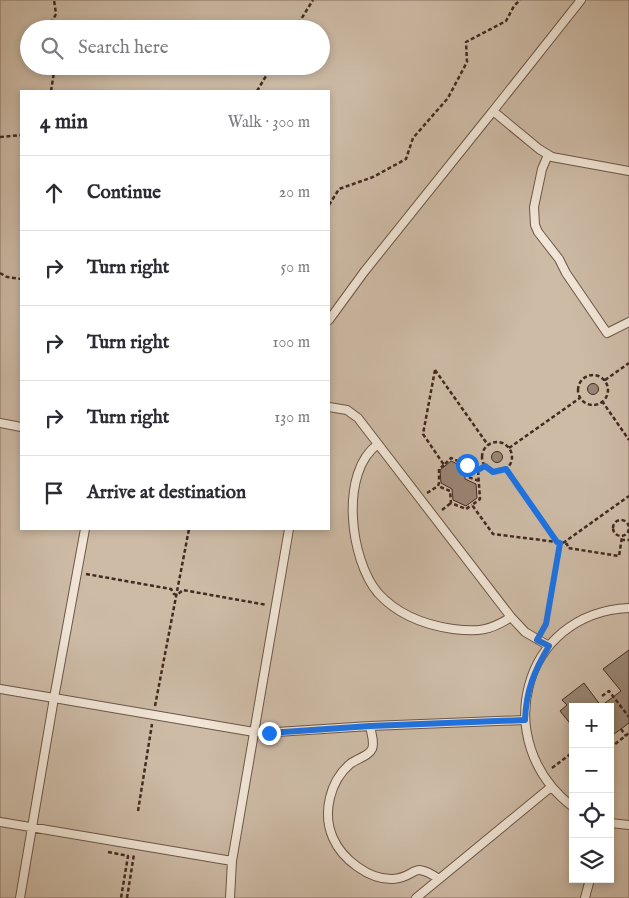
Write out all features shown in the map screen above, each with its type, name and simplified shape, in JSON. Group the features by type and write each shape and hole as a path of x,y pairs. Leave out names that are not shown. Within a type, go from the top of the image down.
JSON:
{"lane":[{"path":"330,318 387,243 581,0"},
{"path":"493,111 548,155 629,171"},
{"path":"548,155 542,169 534,207 534,221 538,232 559,259 566,273 607,333 629,322"},
{"path":"330,407 347,410 354,414 511,617 525,632 549,646"},
{"path":"0,424 20,427"},
{"path":"378,444 367,455 360,470 355,488 353,508 356,544 365,571 374,587 388,602 400,611 413,618 438,626 486,630 511,617"},
{"path":"20,898 85,530"},
{"path":"230,898 232,860 289,530"},
{"path":"569,803 551,787 542,775 531,753 525,720 526,697 530,683 536,667 549,646 562,632 579,622 604,612 629,608"},
{"path":"0,689 154,716 269,733 370,726 525,720"},
{"path":"370,726 372,749 346,768 331,791 328,814 333,838 348,860 374,874 394,879 421,870 427,871 439,879"},
{"path":"416,898 551,787"},
{"path":"0,822 232,860"},
{"path":"614,823 629,825"},
{"path":"585,898 589,883"}],"path":[{"path":"53,20 56,14 54,0"},
{"path":"301,20 313,0"},
{"path":"330,203 339,189 373,177 406,159 413,138 448,98 467,62 466,42 506,21 514,6 520,0"},
{"path":"51,90 54,75"},
{"path":"258,90 267,75"},
{"path":"0,136 20,135"},
{"path":"0,273 7,277 20,279"},
{"path":"605,380 629,363"},
{"path":"444,465 423,434 435,370 488,445"},
{"path":"592,374 605,380 608,390 602,402 591,404 586,403 580,398 578,386 583,378 592,374"},
{"path":"509,448 580,398"},
{"path":"602,402 629,440"},
{"path":"498,442 509,448 512,459 506,469 493,472 485,466 482,452 488,445 498,442"},
{"path":"451,458 478,470 480,499 466,509 451,503 450,491 438,486 439,469 451,458"},
{"path":"467,465 468,477 479,481"},
{"path":"478,470 485,466"},
{"path":"506,469 560,543 546,624 537,640"},
{"path":"560,543 629,496"},
{"path":"472,505 493,534 567,544 568,548 620,556 622,538 629,532 627,522 620,520 612,526 612,531 618,536 622,538 629,540"},
{"path":"138,811 176,594 190,530"},
{"path":"78,573 171,589 176,594"},
{"path":"176,594 184,590 276,606"},
{"path":"602,696 609,691 629,717"},
{"path":"614,745 628,735 621,729"},
{"path":"542,775 569,755"},
{"path":"126,898 136,845"},
{"path":"99,850 128,856 121,898"}],"shaded area":[{"path":"0,0 629,0 629,898 0,898"}],"building":[{"path":"593,383 599,389 593,395 587,389"},
{"path":"497,451 503,457 497,463 491,457"},
{"path":"451,461 464,467 465,479 476,484 477,498 466,506 453,500 452,489 441,483 440,470"},
{"path":"629,650 629,723 614,734 614,703 605,703 621,691 603,669"},
{"path":"584,683 599,703 569,703 569,722 560,711 567,705 562,700"}],"route":[{"path":"269,733 370,726 525,720 526,697 530,683 536,667 549,646 537,640 546,624 560,543 557,542 506,469 493,472 485,466 478,470 467,465"}]}
